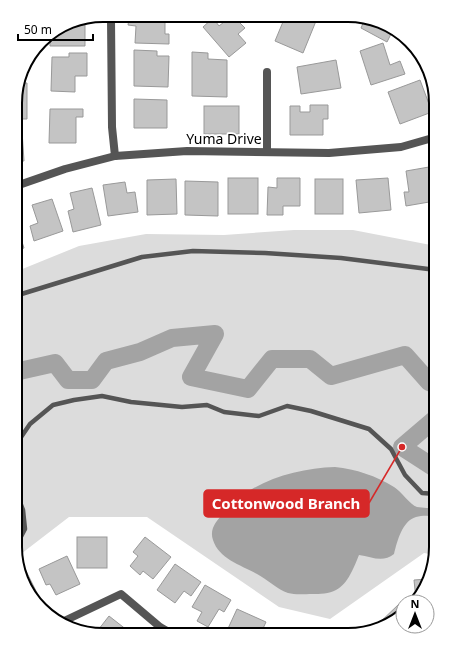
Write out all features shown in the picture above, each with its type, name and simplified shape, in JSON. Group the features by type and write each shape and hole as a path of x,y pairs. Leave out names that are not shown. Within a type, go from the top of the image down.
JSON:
{"street":[{"path":"112,22 112,127 115,156"},
{"path":"267,72 267,152"},
{"name":"Yuma Drive","path":"22,184 65,169 115,156 187,151 329,153 401,147 429,139"},
{"path":"67,619 121,594 162,628"}],"lane":[{"path":"22,294 142,257 193,252 341,258 429,269"},
{"path":"22,436 30,424 54,405 74,400 102,396 131,402 182,407 208,405 224,412 258,416 287,406 311,411 369,429 391,449 405,475 422,494 429,494"},
{"path":"22,507 25,529 22,535"}],"shaded area":[{"path":"294,230 353,230 429,245 429,554 424,553 330,619 279,607 147,517 69,517 23,553 22,269 79,246 146,234 224,235"},
{"path":"335,467 366,474 397,489 414,506 429,508 429,516 418,516 411,519 407,523 401,532 394,554 390,557 377,559 359,555 350,575 344,584 336,590 324,594 291,594 284,592 261,576 225,557 216,547 212,532 214,525 229,507 245,493 259,485 290,473"}],"building":[{"path":"128,22 165,22 165,34 169,34 169,44 135,43 136,26 128,25"},
{"path":"209,22 216,22 219,26 224,22 239,22 245,28 238,34 246,43 229,57 203,27"},
{"path":"283,22 316,22 303,53 275,41"},
{"path":"85,24 85,46 50,46 50,42 58,36 72,28"},
{"path":"363,24 369,25 384,30 391,34 387,42 361,28"},
{"path":"383,43 390,65 400,61 405,74 371,85 360,51"},
{"path":"134,50 157,51 157,56 169,56 168,87 134,86"},
{"path":"192,52 208,53 208,59 227,60 227,97 192,96"},
{"path":"69,53 87,53 87,76 75,76 75,92 51,91 52,57 69,57"},
{"path":"336,60 341,88 301,94 297,67"},
{"path":"420,80 429,104 429,113 400,124 388,92"},
{"path":"25,83 27,83 27,119 22,119 22,103"},
{"path":"134,99 167,100 167,128 134,128"},
{"path":"310,105 328,105 328,119 323,119 323,135 290,135 290,106 300,106 300,112 310,112"},
{"path":"204,106 239,106 239,134 204,134"},
{"path":"50,109 83,109 83,117 76,117 76,143 49,143"},
{"path":"22,131 24,161 22,161"},
{"path":"429,167 429,202 406,206 404,192 409,192 406,171"},
{"path":"228,178 258,178 258,214 228,214"},
{"path":"277,178 300,178 300,206 283,206 283,215 267,215 268,187 277,188"},
{"path":"388,178 391,210 359,213 356,180"},
{"path":"176,179 177,214 147,215 147,180"},
{"path":"315,179 343,179 343,214 315,214"},
{"path":"185,181 218,182 218,216 185,215"},
{"path":"125,182 127,193 135,192 138,212 108,216 103,185"},
{"path":"92,188 101,225 73,232 68,211 74,209 70,193"},
{"path":"52,199 63,231 34,241 30,226 38,223 32,205"},
{"path":"77,537 107,537 107,568 77,568"},
{"path":"145,537 171,557 153,579 143,571 140,575 130,566 138,556 133,552"},
{"path":"67,556 80,584 56,595 50,584 46,585 39,569"},
{"path":"175,564 201,582 191,596 184,591 175,603 157,590"},
{"path":"26,570 37,593 30,583"},
{"path":"422,579 421,583 415,592 414,580"},
{"path":"205,585 231,600 224,612 219,609 208,627 197,621 202,612 192,607"},
{"path":"395,608 395,612 381,621"},
{"path":"237,609 266,622 263,628 228,628"},
{"path":"109,616 124,628 103,628 100,628"}],"waterway":[{"path":"22,370 55,363 68,380 92,380 106,361 140,352 172,338 215,334 191,377 248,389 272,359 310,359 331,376 405,355 429,382"},
{"path":"429,424 402,447 429,464"}],"place":[{"name":"Cottonwood Branch","path":"402,447"}]}
